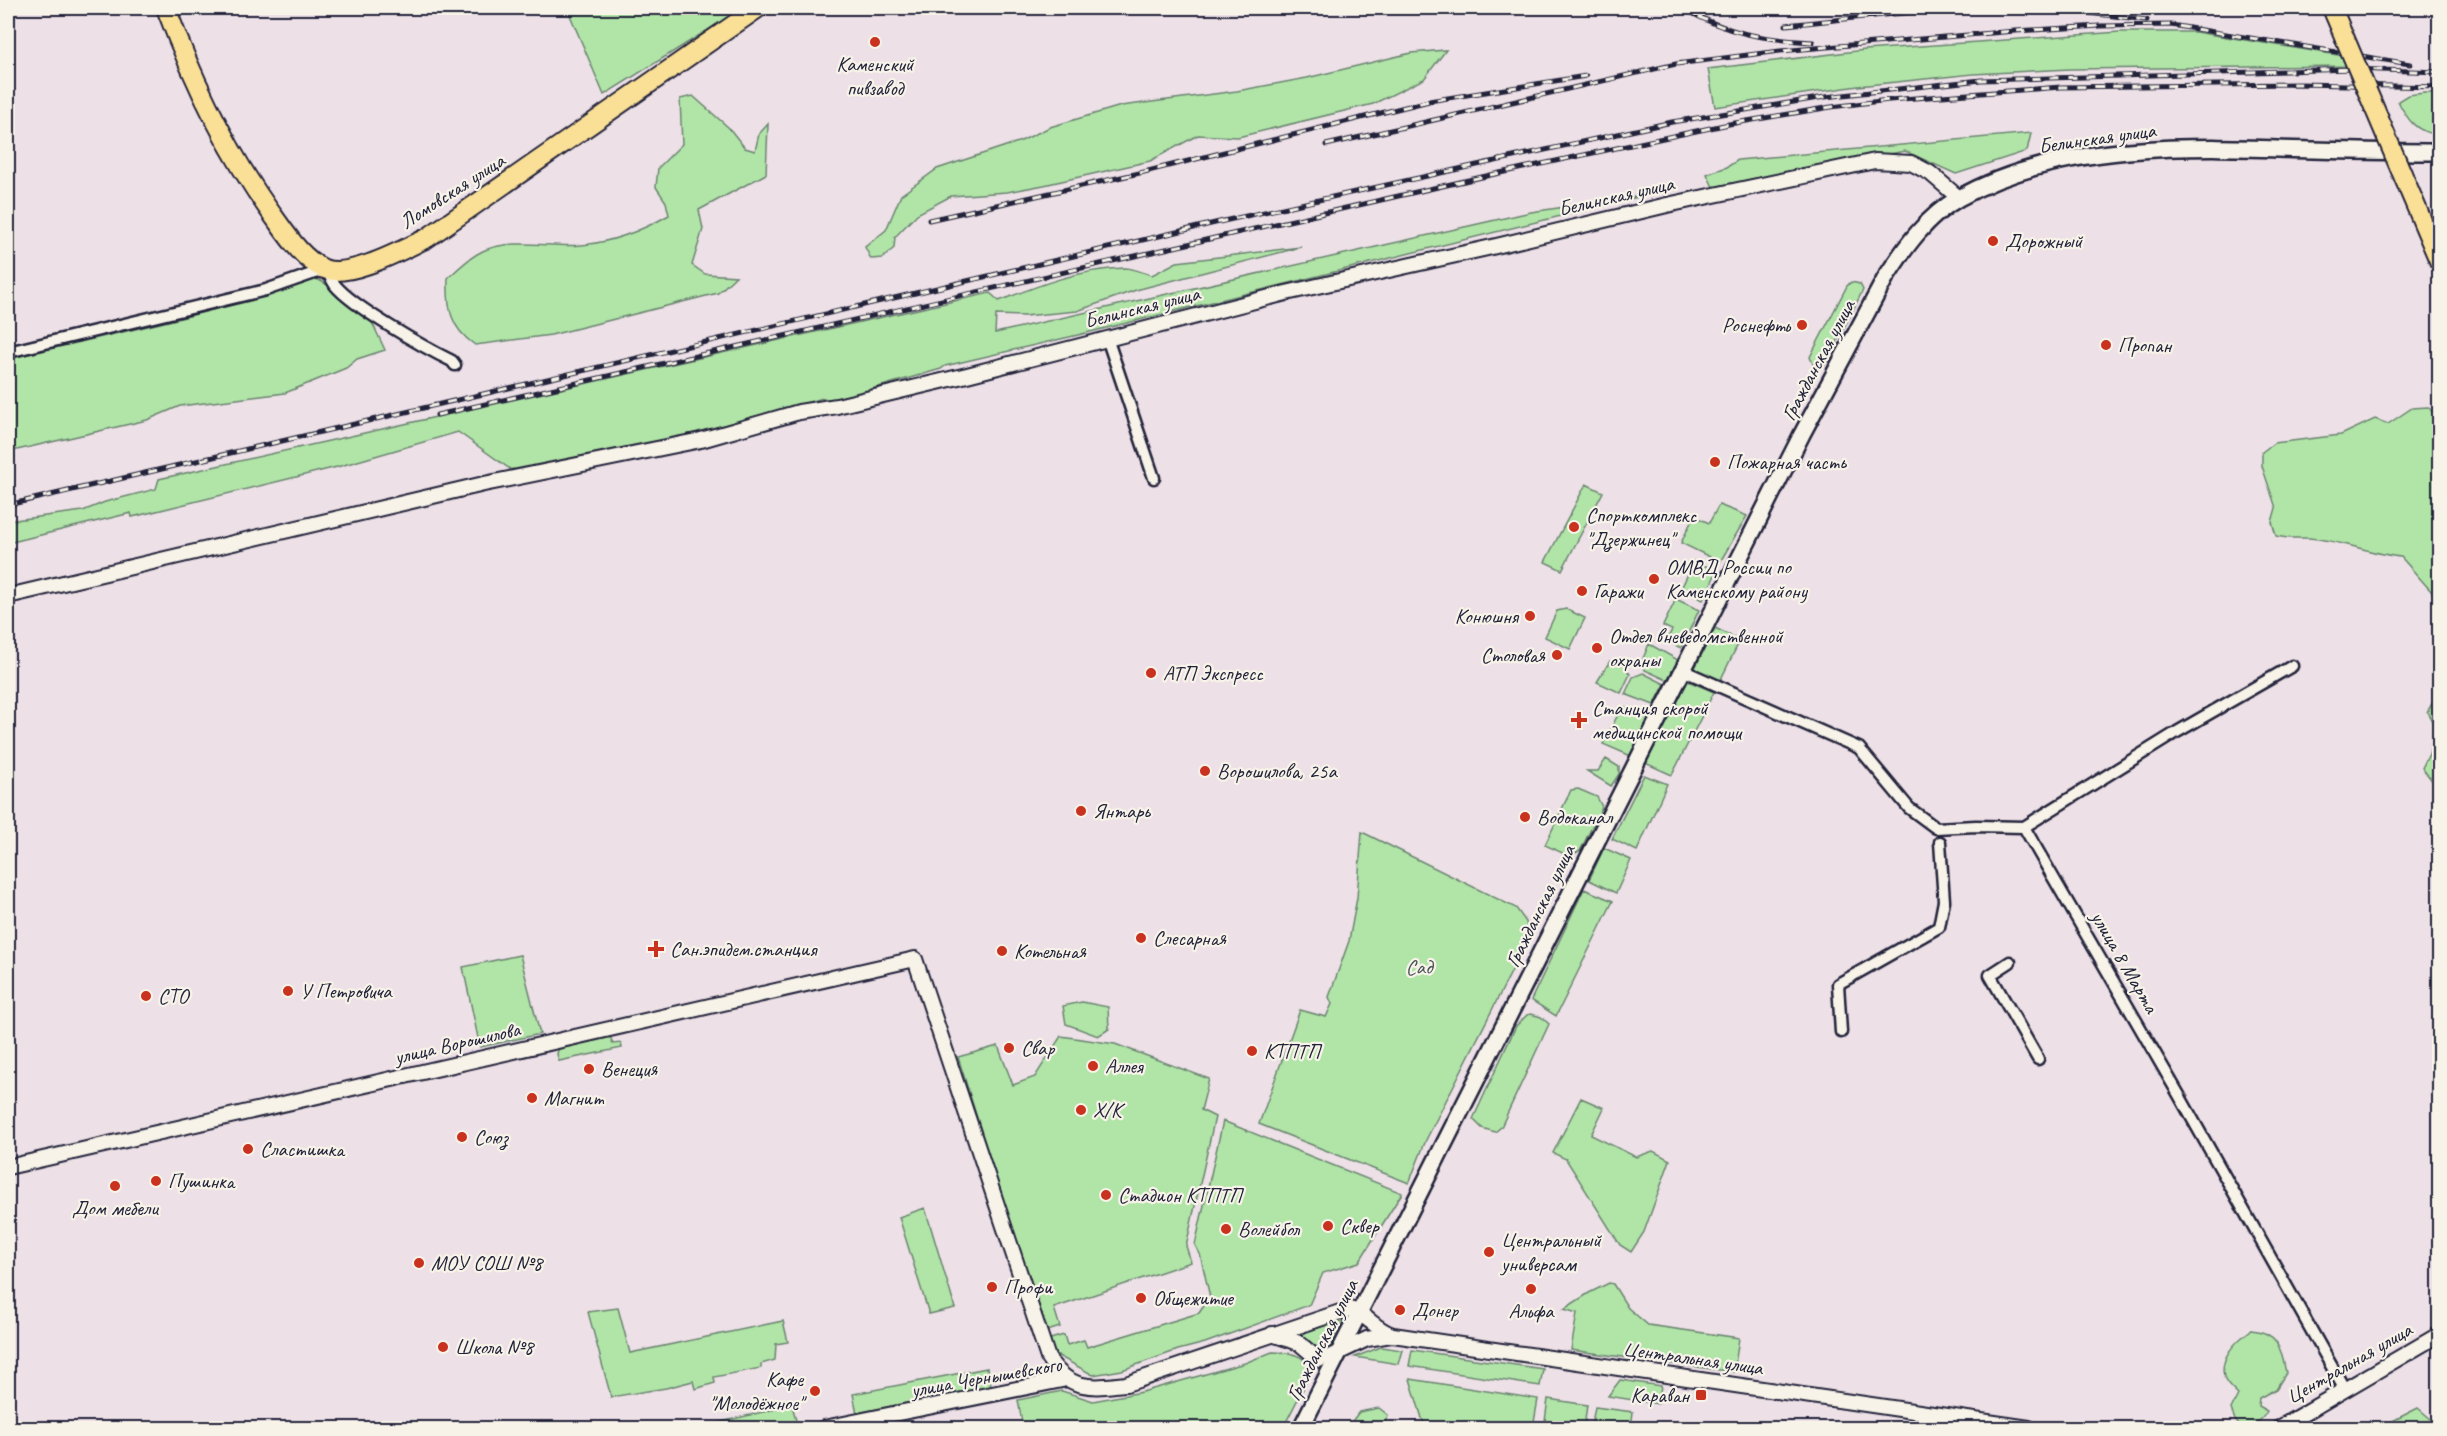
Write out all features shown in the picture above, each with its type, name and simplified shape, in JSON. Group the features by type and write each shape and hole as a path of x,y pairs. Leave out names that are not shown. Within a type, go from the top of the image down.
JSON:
{"main road":[{"path":"166,8 202,96 249,184 291,240 307,257 326,269"},
{"name":"Ломовская улица","path":"326,269 344,270 359,267 427,238 758,8"},
{"path":"2332,8 2439,263"},
{"name":"Белинская улица","path":"1959,198 2001,179 2048,163 2147,150 2227,147 2439,152"},
{"name":"Гражданская улица","path":"1301,1428 1338,1354 1354,1337 1356,1307 1802,434 1900,255 1924,225 1959,198"}],"street":[{"name":"Белинская улица","path":"8,596 484,484 701,440 799,412 863,400 1286,293 1667,205 1875,161 1911,163 1930,173 1959,198"},
{"path":"8,352 266,290 326,269 336,286 348,297 375,316 452,361 455,366"},
{"path":"1107,338 1154,478"},
{"path":"1682,670 1859,748 1909,808 1936,828 2024,827 2177,732 2292,666"},
{"name":"улица 8 Марта","path":"2024,827 2179,1095 2345,1390"},
{"path":"1841,1032 1838,984 1939,927 1944,901 1940,842"},
{"name":"улица Ворошилова","path":"8,1167 915,959 1047,1358 1056,1371 1068,1379"},
{"path":"2010,962 1990,975 2038,1059"},
{"name":"улица Чернышевского","path":"824,1428 1068,1379 1082,1386 1126,1384 1356,1307"},
{"name":"Центральная улица","path":"1356,1307 1377,1328 1393,1335 2029,1428"},
{"name":"Центральная улица","path":"2279,1428 2439,1334"},
{"path":"1272,1335 1299,1343 1329,1372"},
{"path":"1354,1337 1393,1335"},
{"path":"1314,1355 1327,1358 1338,1354"}],"green space":[{"path":"567,8 743,8 604,95"},
{"path":"2120,32 2195,32 2344,56 2351,66 2070,69 1973,74 1858,86 1715,107 1708,69 1865,50"},
{"path":"1446,50 1424,79 1373,104 1238,137 1198,135 1150,161 1044,185 1007,192 951,196 917,214 895,237 894,248 883,258 871,259 865,247 886,230 901,195 937,169 1021,141 1050,127 1121,106 1237,91 1307,78 1411,53"},
{"path":"2439,93 2439,135 2424,131 2414,124 2398,101 2408,95"},
{"path":"693,96 729,128 745,148 755,151 759,134 768,124 766,174 699,210 703,229 692,265 705,274 736,276 718,293 551,335 475,345 467,338 455,324 452,316 448,298 448,278 475,255 497,246 533,244 570,246 605,241 649,226 669,215 666,202 656,187 658,168 682,144 680,99"},
{"path":"2031,133 2027,151 1956,174 1905,151 1713,187 1707,174 1727,167 1738,160"},
{"path":"1646,195 945,366 833,400 823,398 643,447 534,471 510,469 458,432 337,467 132,517 131,513 8,543 8,521 83,511 105,502 156,489 159,479 990,293 999,301 1045,284 1092,271 1125,268 1152,275 1177,262 1301,247 1136,290 1077,311 1024,316 996,315 995,333 1531,212"},
{"path":"317,279 333,288 369,316 385,350 357,359 346,368 285,393 180,406 147,420 8,452 8,359 202,313"},
{"path":"1851,282 1860,284 1863,290 1826,364 1814,366 1810,357"},
{"path":"2428,407 2439,419 2439,600 2401,557 2321,539 2276,536 2272,522 2276,508 2262,466 2262,452 2274,443 2341,435 2375,419 2388,424 2412,408"},
{"name":"Спорткомплекс \"Дзержинец\"","path":"1586,484 1603,492 1562,570 1545,562"},
{"path":"1719,505 1747,516 1720,562 1681,543 1694,516 1709,523"},
{"path":"1694,561 1717,571 1703,600 1681,589"},
{"path":"1676,599 1699,610 1681,648 1666,641 1672,630 1663,626"},
{"path":"1566,609 1585,618 1570,649 1545,637 1557,611"},
{"path":"1715,628 1740,640 1720,681 1694,670"},
{"path":"1649,644 1678,660 1667,680 1645,670 1642,661"},
{"path":"1610,661 1620,665 1621,661 1627,663 1626,669 1630,674 1621,693 1597,682"},
{"path":"1643,673 1665,684 1654,705 1625,694 1633,677"},
{"path":"1688,681 1714,692 1672,775 1645,763"},
{"path":"2436,697 2439,697 2440,782 2434,783 2422,768 2429,754 2436,728 2427,712"},
{"path":"1622,707 1652,716 1631,756 1603,744"},
{"path":"1606,759 1619,767 1619,774 1611,786 1587,771 1598,771"},
{"path":"1644,775 1667,784 1637,851 1612,839"},
{"path":"1578,789 1597,797 1602,807 1580,851 1569,856 1545,845 1571,790"},
{"name":"Сад","path":"1362,832 1516,908 1526,922 1529,937 1426,1140 1409,1183 1259,1124 1300,1010 1326,1017 1332,1004 1329,997 1349,941 1357,898"},
{"path":"1604,848 1631,860 1616,893 1589,880"},
{"path":"1584,889 1613,901 1556,1016 1531,1000"},
{"path":"520,955 540,1034 480,1047 463,967"},
{"path":"1082,1002 1108,1007 1109,1029 1098,1036 1066,1024 1063,1006"},
{"path":"1531,1014 1541,1017 1549,1024 1501,1127 1495,1132 1482,1128 1473,1119 1516,1026"},
{"path":"610,1036 613,1044 621,1043 622,1048 559,1061 557,1054 559,1046"},
{"path":"1061,1036 1115,1044 1209,1079 1201,1110 1215,1117 1186,1246 1191,1262 1054,1308 1060,1327 1044,1332 958,1057 998,1046 1013,1085 1035,1077"},
{"path":"1581,1098 1604,1108 1591,1135 1636,1157 1653,1151 1670,1160 1644,1232 1631,1252 1620,1245 1566,1159 1553,1153"},
{"path":"1223,1121 1402,1193 1359,1262 1323,1273 1309,1305 1122,1370 1093,1375 1053,1353 1047,1340 1064,1335 1067,1345 1084,1340 1087,1347 1199,1313 1210,1297 1200,1254 1195,1245"},
{"path":"925,1208 955,1308 929,1314 899,1217"},
{"path":"1609,1283 1613,1284 1628,1308 1648,1325 1739,1338 1734,1372 1571,1350 1577,1313 1564,1309"},
{"path":"618,1308 630,1353 783,1321 788,1342 776,1344 775,1360 761,1364 761,1368 714,1377 715,1383 695,1389 693,1381 611,1397 588,1312"},
{"path":"1344,1318 1326,1355 1310,1342 1291,1333"},
{"path":"2251,1330 2260,1331 2273,1338 2280,1349 2286,1373 2276,1389 2259,1398 2258,1406 2267,1411 2262,1418 2252,1424 2239,1425 2231,1409 2238,1395 2225,1380 2223,1372 2229,1351"},
{"path":"1381,1347 1402,1350 1398,1364 1355,1357"},
{"path":"1412,1350 1543,1369 1540,1386 1409,1366"},
{"path":"1272,1352 1289,1353 1299,1357 1310,1369 1305,1385 1283,1428 1023,1428 1018,1400 1062,1391 1093,1401 1142,1392 1245,1363"},
{"path":"987,1368 991,1386 857,1413 853,1394"},
{"path":"1410,1379 1538,1399 1533,1428 1425,1428"},
{"path":"1620,1380 1661,1386 1658,1404 1608,1396"},
{"path":"1548,1399 1587,1405 1584,1428 1544,1428"},
{"path":"792,1405 798,1428 696,1428"},
{"path":"1595,1407 1633,1412 1631,1428 1591,1428"},
{"path":"1379,1408 1388,1415 1383,1428 1347,1428 1359,1412"},
{"path":"2418,1408 2439,1428 2379,1428"}],"railway":[{"path":"1683,8 1715,24 1745,34 1813,42"},
{"path":"1786,25 1952,8"},
{"path":"2047,8 2147,20"},
{"path":"1326,145 1676,64 1780,51 2015,31 2171,25 2410,64"},
{"path":"8,505 1228,220 1672,122 1825,97 1981,80 2351,69 2440,72"},
{"path":"929,220 1144,172 1429,101 1586,76"},
{"path":"437,415 1495,174 1729,124 1831,107 1889,100 2061,87 2299,84 2440,87"}],"place":[{"name":"Каменский пивзавод","path":"875,42"},
{"name":"Дорожный","path":"1993,241"},
{"name":"Роснефть","path":"1802,325"},
{"name":"Пропан","path":"2106,345"},
{"name":"Пожарная часть","path":"1715,462"},
{"name":"Спорткомплекс \"Дзержинец\"","path":"1574,527"},
{"name":"ОМВД России по Каменскому району","path":"1654,579"},
{"name":"Гаражи","path":"1582,591"},
{"name":"Конюшня","path":"1530,616"},
{"name":"Отдел вневедомственной охраны","path":"1597,648"},
{"name":"Столовая","path":"1557,655"},
{"name":"АТП Экспресс","path":"1151,673"},
{"name":"Станция скорой медицинской помощи","path":"1579,720"},
{"name":"Ворошилова, 25а","path":"1205,771"},
{"name":"Янтарь","path":"1081,811"},
{"name":"Водоканал","path":"1525,817"},
{"name":"Слесарная","path":"1141,938"},
{"name":"Сан.эпидем.станция","path":"656,949"},
{"name":"Котельная","path":"1002,951"},
{"name":"У Петровича","path":"288,991"},
{"name":"СТО","path":"146,996"},
{"name":"Свар","path":"1009,1048"},
{"name":"КТПТП","path":"1252,1051"},
{"name":"Аллея","path":"1093,1066"},
{"name":"Венеция","path":"589,1069"},
{"name":"Магнит","path":"532,1098"},
{"name":"Х/К","path":"1081,1110"},
{"name":"Союз","path":"462,1137"},
{"name":"Сластишка","path":"248,1149"},
{"name":"Пушинка","path":"156,1181"},
{"name":"Дом мебели","path":"115,1186"},
{"name":"Стадион КТПТП","path":"1106,1195"},
{"name":"Сквер","path":"1328,1226"},
{"name":"Волейбол","path":"1226,1229"},
{"name":"Центральный универсам","path":"1489,1252"},
{"name":"МОУ СОШ №8","path":"419,1263"},
{"name":"Профи","path":"992,1287"},
{"name":"Альфа","path":"1531,1289"},
{"name":"Общежитие","path":"1141,1298"},
{"name":"Донер","path":"1400,1310"},
{"name":"Школа №8","path":"443,1347"},
{"name":"Кафе \"Молодёжное\"","path":"815,1391"},
{"name":"Караван","path":"1701,1395"}]}
